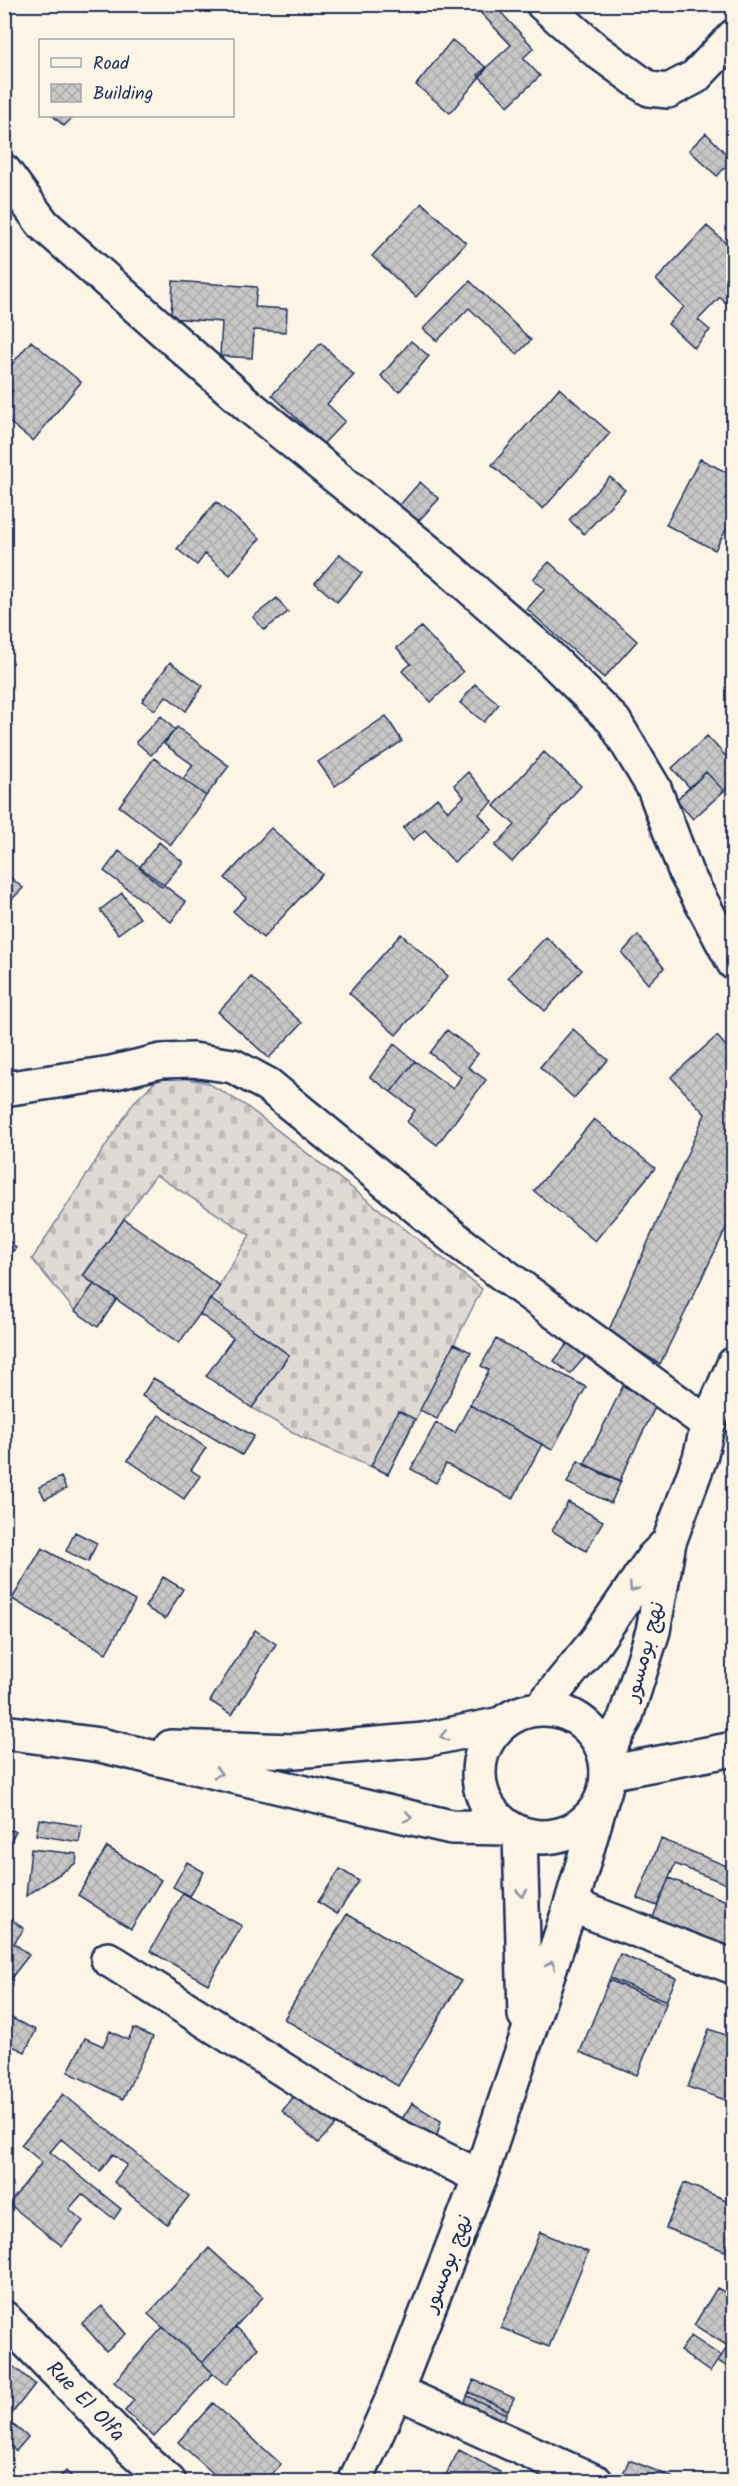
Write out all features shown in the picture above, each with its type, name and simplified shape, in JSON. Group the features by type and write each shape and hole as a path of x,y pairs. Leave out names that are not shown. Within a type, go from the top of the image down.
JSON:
{"street":[{"path":"543,4 597,51 649,88 668,91 695,77 734,36"},
{"path":"4,171 43,224 249,406 447,567 545,653 614,721 654,788 686,873 734,963"},
{"path":"4,1089 111,1073 161,1061 193,1060 233,1066 268,1084 463,1245 708,1424"},
{"name":"نهج بومسور","path":"354,2481 396,2391 480,2177 571,1905 604,1776 653,1631 669,1542 699,1458 708,1424 734,1364"},
{"name":"نهج بومسور","path":"540,1709 597,1641 653,1558 669,1542"},
{"path":"4,1732 100,1744 295,1751 424,1740 501,1724 519,1713 540,1709 561,1712 581,1721 595,1736 604,1776 587,1820 567,1833 543,1838 514,1831 451,1827 100,1744"},
{"path":"501,1724 486,1743 478,1766 480,1790 490,1811 514,1831"},
{"path":"604,1776 734,1749"},
{"name":"نهج بومسور","path":"514,1831 525,2040"},
{"path":"571,1905 734,1967"},
{"path":"108,1959 355,2115 480,2177"},
{"name":"Rue El Olfa","path":"4,2318 130,2447 169,2481"},
{"path":"396,2391 597,2481"}],"green space":[{"path":"173,1076 208,1083 245,1105 482,1289 388,1474 301,1437 252,1408 289,1355 210,1299 250,1235 156,1175 83,1275 94,1284 75,1311 32,1259 134,1102 157,1080"}],"building":[{"path":"484,4 493,4 534,48 523,58 540,76 508,106 478,75 511,45 478,10"},
{"path":"452,40 487,68 450,113 416,85"},
{"path":"54,117 73,117 64,126"},
{"path":"706,133 732,160 717,176 689,150"},
{"path":"422,203 466,243 416,297 372,256"},
{"path":"707,226 734,250 734,306 731,308 720,297 698,320 710,330 694,348 668,324 684,307 656,280"},
{"path":"173,281 257,287 255,307 287,309 286,332 254,330 252,358 220,356 222,322 171,318"},
{"path":"470,281 531,340 517,354 469,308 437,341 423,329"},
{"path":"31,341 81,382 33,441 4,418 4,401 13,391 4,385 4,374"},
{"path":"411,341 429,356 399,392 381,376"},
{"path":"321,343 354,375 327,404 345,421 323,444 272,395"},
{"path":"559,388 610,433 543,509 492,465"},
{"path":"700,459 734,476 734,515 715,550 666,525"},
{"path":"610,477 625,490 584,534 569,520"},
{"path":"420,482 439,499 409,531 391,515"},
{"path":"216,502 260,538 230,575 205,554 197,565 177,549"},
{"path":"340,554 362,573 337,602 315,583"},
{"path":"549,562 637,641 604,678 527,609 545,589 533,579"},
{"path":"277,598 288,612 264,630 253,617"},
{"path":"421,627 463,672 431,702 402,671 411,664 397,648"},
{"path":"170,662 203,686 186,711 166,696 155,710 142,701"},
{"path":"475,684 499,704 484,722 460,703"},
{"path":"161,716 175,730 151,755 136,742"},
{"path":"386,716 402,741 335,786 318,762"},
{"path":"177,727 229,766 206,796 183,779 193,765 164,744"},
{"path":"707,736 734,765 734,782 724,791 706,772 690,788 672,768"},
{"path":"544,752 581,786 512,862 495,846 515,825 494,806"},
{"path":"154,758 206,796 171,845 119,806"},
{"path":"468,772 493,802 479,814 492,830 454,862 425,830 413,840 403,828 437,798 448,811 464,797 454,785"},
{"path":"706,772 724,791 693,819 676,800"},
{"path":"271,828 322,874 263,938 233,911 246,898 225,878"},
{"path":"159,842 183,862 162,887 139,868"},
{"path":"119,851 186,902 171,922 104,871"},
{"path":"4,872 23,888 4,907"},
{"path":"122,893 140,918 118,934 100,910"},
{"path":"401,934 448,976 396,1035 349,993"},
{"path":"638,935 664,968 648,984 622,953"},
{"path":"546,937 582,970 545,1011 508,977"},
{"path":"251,977 302,1023 269,1058 218,1012"},
{"path":"573,1029 608,1060 574,1098 540,1067"},
{"path":"447,1030 478,1054 468,1067 486,1080 437,1145 407,1122 415,1110 391,1092 415,1061 453,1089 461,1077 430,1053"},
{"path":"717,1036 734,1055 734,1212 660,1364 608,1332 705,1114 671,1077"},
{"path":"394,1044 415,1061 391,1092 370,1077"},
{"path":"594,1119 655,1168 595,1241 534,1191"},
{"path":"124,1219 220,1286 179,1343 83,1276"},
{"path":"4,1236 16,1248 4,1260"},
{"path":"94,1284 117,1299 98,1327 75,1311"},
{"path":"210,1299 289,1355 252,1408 206,1376 233,1338 200,1314"},
{"path":"496,1339 586,1387 552,1450 470,1405 489,1370 481,1366"},
{"path":"568,1343 585,1357 570,1374 554,1361"},
{"path":"454,1344 471,1352 437,1419 420,1410"},
{"path":"153,1378 254,1436 242,1455 142,1396"},
{"path":"623,1386 657,1403 619,1482 584,1465"},
{"path":"470,1405 542,1444 513,1499 446,1464 436,1483 411,1469 436,1423 455,1433"},
{"path":"398,1411 415,1419 388,1474 371,1466"},
{"path":"159,1415 206,1448 191,1470 200,1476 184,1499 128,1460"},
{"path":"578,1461 621,1481 611,1503 567,1483"},
{"path":"61,1477 66,1489 45,1499 39,1487"},
{"path":"568,1502 603,1521 586,1551 552,1531"},
{"path":"75,1532 97,1543 88,1562 66,1551"},
{"path":"42,1548 135,1601 106,1653 12,1599"},
{"path":"163,1577 183,1589 165,1619 145,1607"},
{"path":"255,1630 276,1644 232,1715 210,1701"},
{"path":"39,1819 82,1826 79,1842 36,1835"},
{"path":"4,1830 16,1831 4,1854"},
{"path":"661,1839 734,1869 734,1887 675,1864 657,1906 637,1898"},
{"path":"107,1847 161,1880 131,1929 78,1895"},
{"path":"31,1849 77,1854 76,1863 26,1896"},
{"path":"187,1862 204,1872 189,1896 173,1887"},
{"path":"340,1869 359,1881 337,1914 318,1902"},
{"path":"669,1878 734,1904 734,1956 651,1922"},
{"path":"183,1893 242,1926 208,1984 150,1951"},
{"path":"4,1914 24,1929 14,1943 29,1955 4,1987"},
{"path":"347,1914 461,1981 398,2086 284,2019"},
{"path":"620,1954 676,1978 665,2004 609,1980"},
{"path":"610,1978 667,2001 637,2075 580,2052"},
{"path":"9,2017 36,2030 25,2052 4,2042 4,2026"},
{"path":"134,2028 153,2037 123,2099 68,2072 85,2038 103,2046 110,2031 128,2040"},
{"path":"709,2029 734,2038 734,2103 688,2087"},
{"path":"300,2089 338,2122 318,2143 282,2111"},
{"path":"63,2094 189,2196 167,2224 114,2182 127,2165 113,2154 100,2171 61,2139 50,2152 121,2209 114,2219 82,2194 69,2209 83,2221 62,2246 9,2204 42,2162 21,2145"},
{"path":"412,2103 441,2121 436,2139 402,2119"},
{"path":"684,2183 734,2203 734,2230 725,2251 666,2228"},
{"path":"540,2232 588,2252 549,2347 501,2328"},
{"path":"209,2248 263,2297 202,2363 148,2314"},
{"path":"717,2288 734,2297 734,2371 718,2361 728,2346 694,2325"},
{"path":"102,2306 126,2334 106,2351 82,2323"},
{"path":"163,2327 213,2373 154,2437 125,2411 134,2400 114,2382"},
{"path":"236,2327 258,2348 226,2385 202,2363"},
{"path":"691,2336 721,2356 710,2372 680,2351"},
{"path":"4,2359 35,2384 7,2420 4,2418"},
{"path":"474,2380 514,2398 506,2414 467,2396"},
{"path":"469,2392 508,2410 501,2427 462,2409"},
{"path":"213,2403 281,2464 265,2482 223,2482 178,2442"},
{"path":"4,2417 28,2437 16,2451 4,2441"},
{"path":"459,2450 500,2472 495,2482 442,2482"},
{"path":"629,2460 672,2477 670,2482 631,2482 621,2478"},
{"path":"66,2471 77,2482 55,2482"}]}
